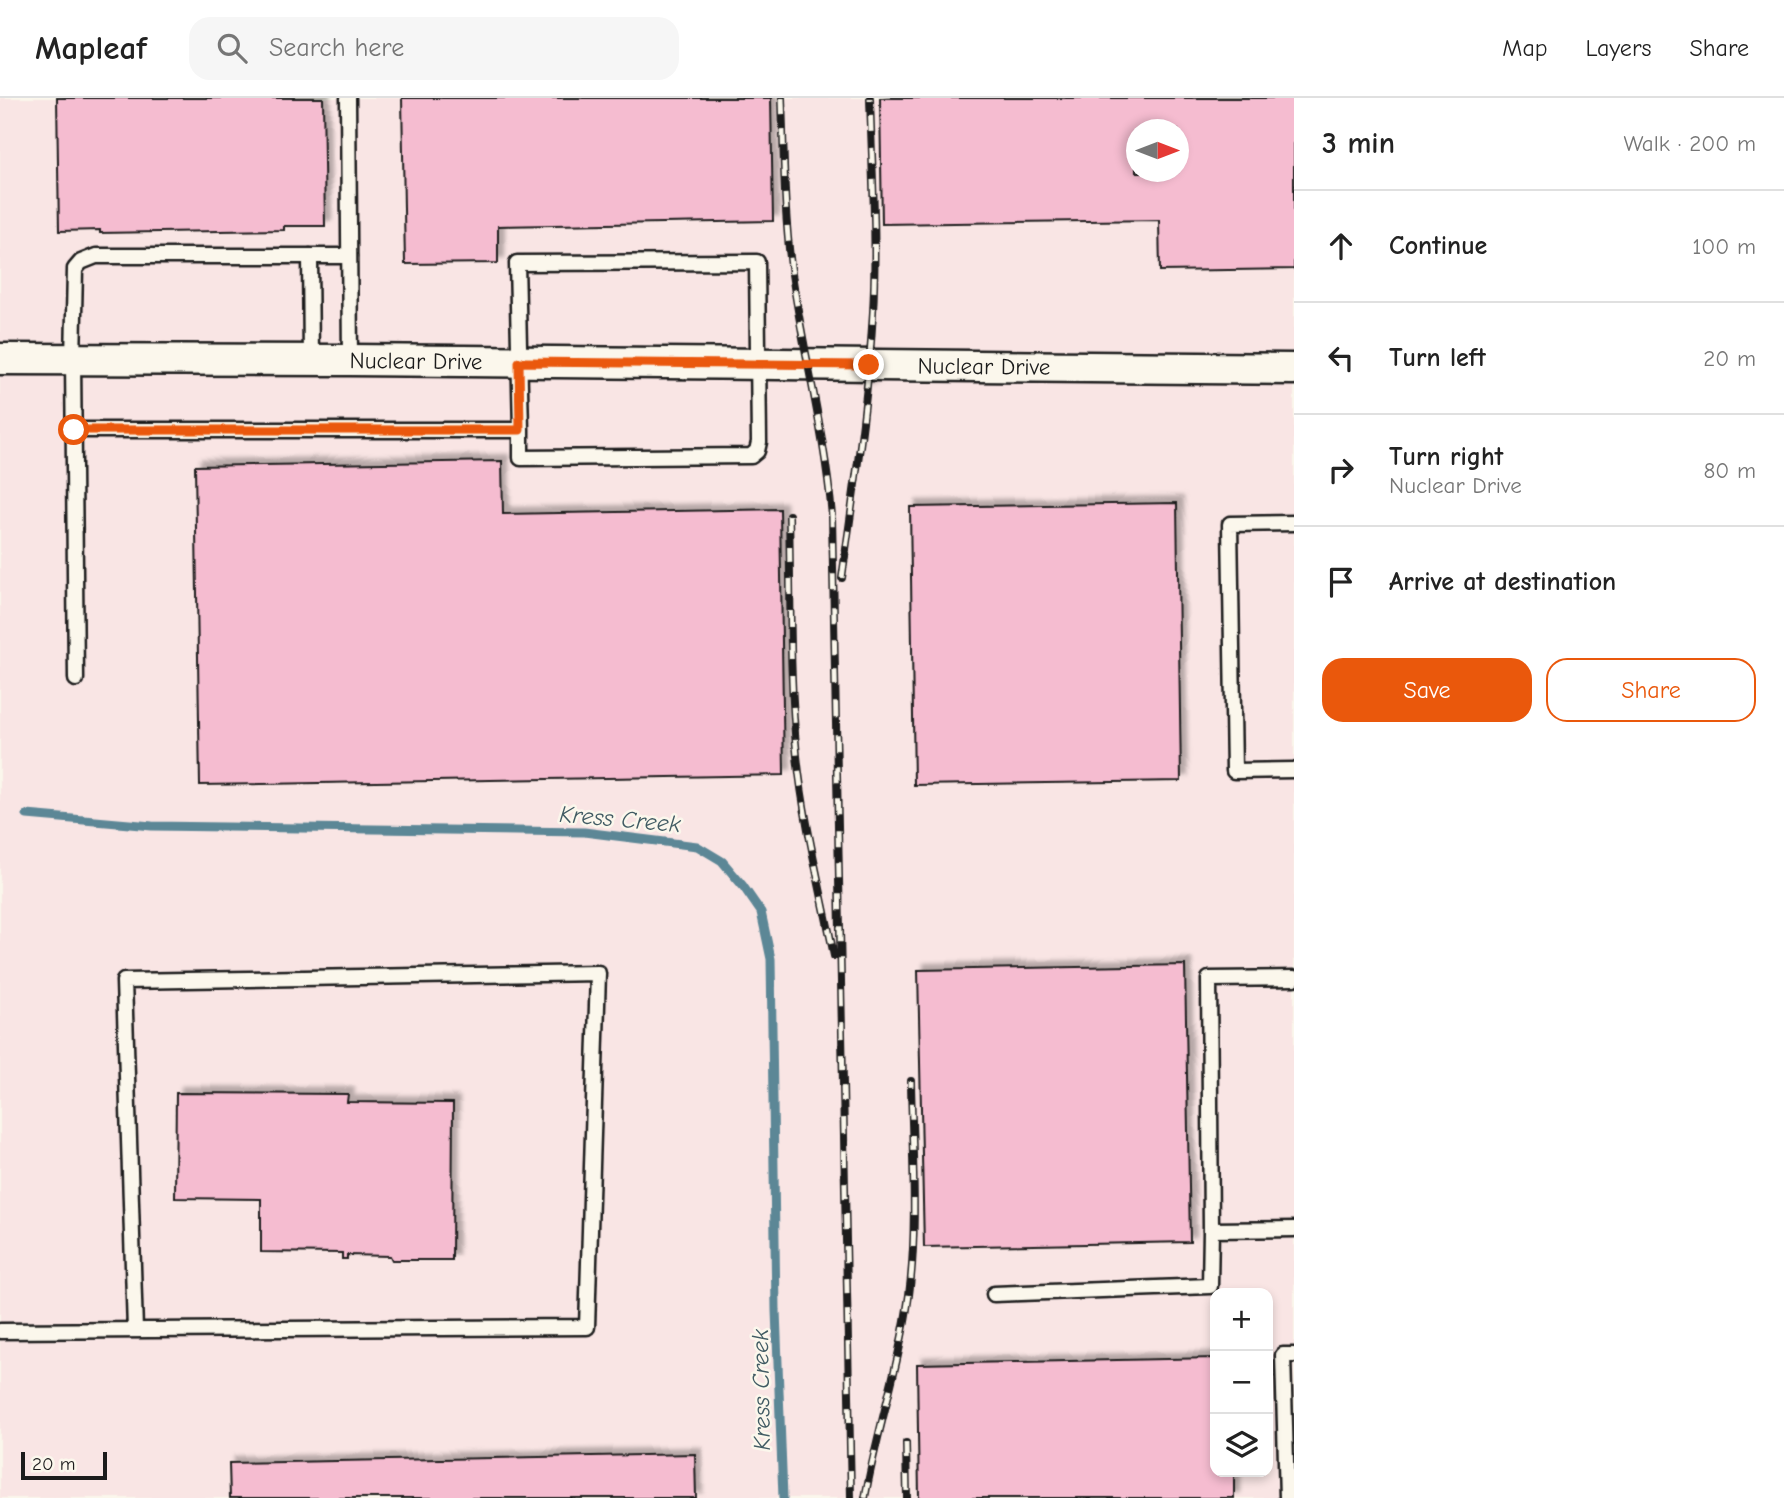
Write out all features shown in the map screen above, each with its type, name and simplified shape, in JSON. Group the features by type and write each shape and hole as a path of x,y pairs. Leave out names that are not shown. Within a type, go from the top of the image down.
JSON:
{"street":[{"name":"Nuclear Drive","path":"0,359 1294,369"}],"lane":[{"path":"348,98 350,360"},
{"path":"76,679 73,359 75,269 81,262 96,257 349,257"},
{"path":"310,257 311,360"},
{"path":"757,262 760,442 757,452 751,456 520,458 519,362 517,263 757,262"},
{"path":"74,430 520,430"},
{"path":"1294,523 1230,524 1234,771 1294,771"},
{"path":"0,1331 587,1327 598,973 124,981 135,1330"},
{"path":"994,1294 1210,1286 1209,979 1294,978"},
{"path":"1211,1230 1294,1229"},
{"path":"1287,1498 1283,1355 1294,1355"}],"shaded area":[{"path":"0,98 1294,98 1294,1498 0,1498"}],"building":[{"path":"57,98 323,98 325,226 284,226 284,230 100,233 100,230 59,231"},
{"path":"402,98 771,98 773,221 498,226 498,263 405,264"},
{"path":"880,98 1294,98 1294,269 1160,271 1159,220 882,224"},
{"path":"502,461 503,514 780,509 784,775 200,785 195,466"},
{"path":"1177,503 1181,781 914,785 910,507"},
{"path":"1185,965 1190,1242 924,1247 918,970"},
{"path":"176,1093 348,1094 347,1102 453,1103 452,1260 392,1260 390,1256 347,1255 347,1259 342,1259 342,1253 261,1252 261,1199 175,1198"},
{"path":"1210,1358 1210,1477 1234,1477 1234,1498 919,1498 917,1364"},
{"path":"695,1454 696,1498 230,1498 229,1463"}],"waterway":[{"name":"Kress Creek","path":"27,815 152,826 584,832 697,846 722,861 761,912 771,959 776,1310 783,1498"}],"railway":[{"path":"782,98 789,252 832,516 851,1498"},
{"path":"842,578 864,412 873,312 874,232 870,98"},
{"path":"789,515 791,666 797,756 808,831 834,956"},
{"path":"865,1498 900,1346 912,1269 914,1216 911,1081"},
{"path":"906,1443 907,1498"}],"route":[{"path":"74,430 520,430 519,362 869,365"}]}
